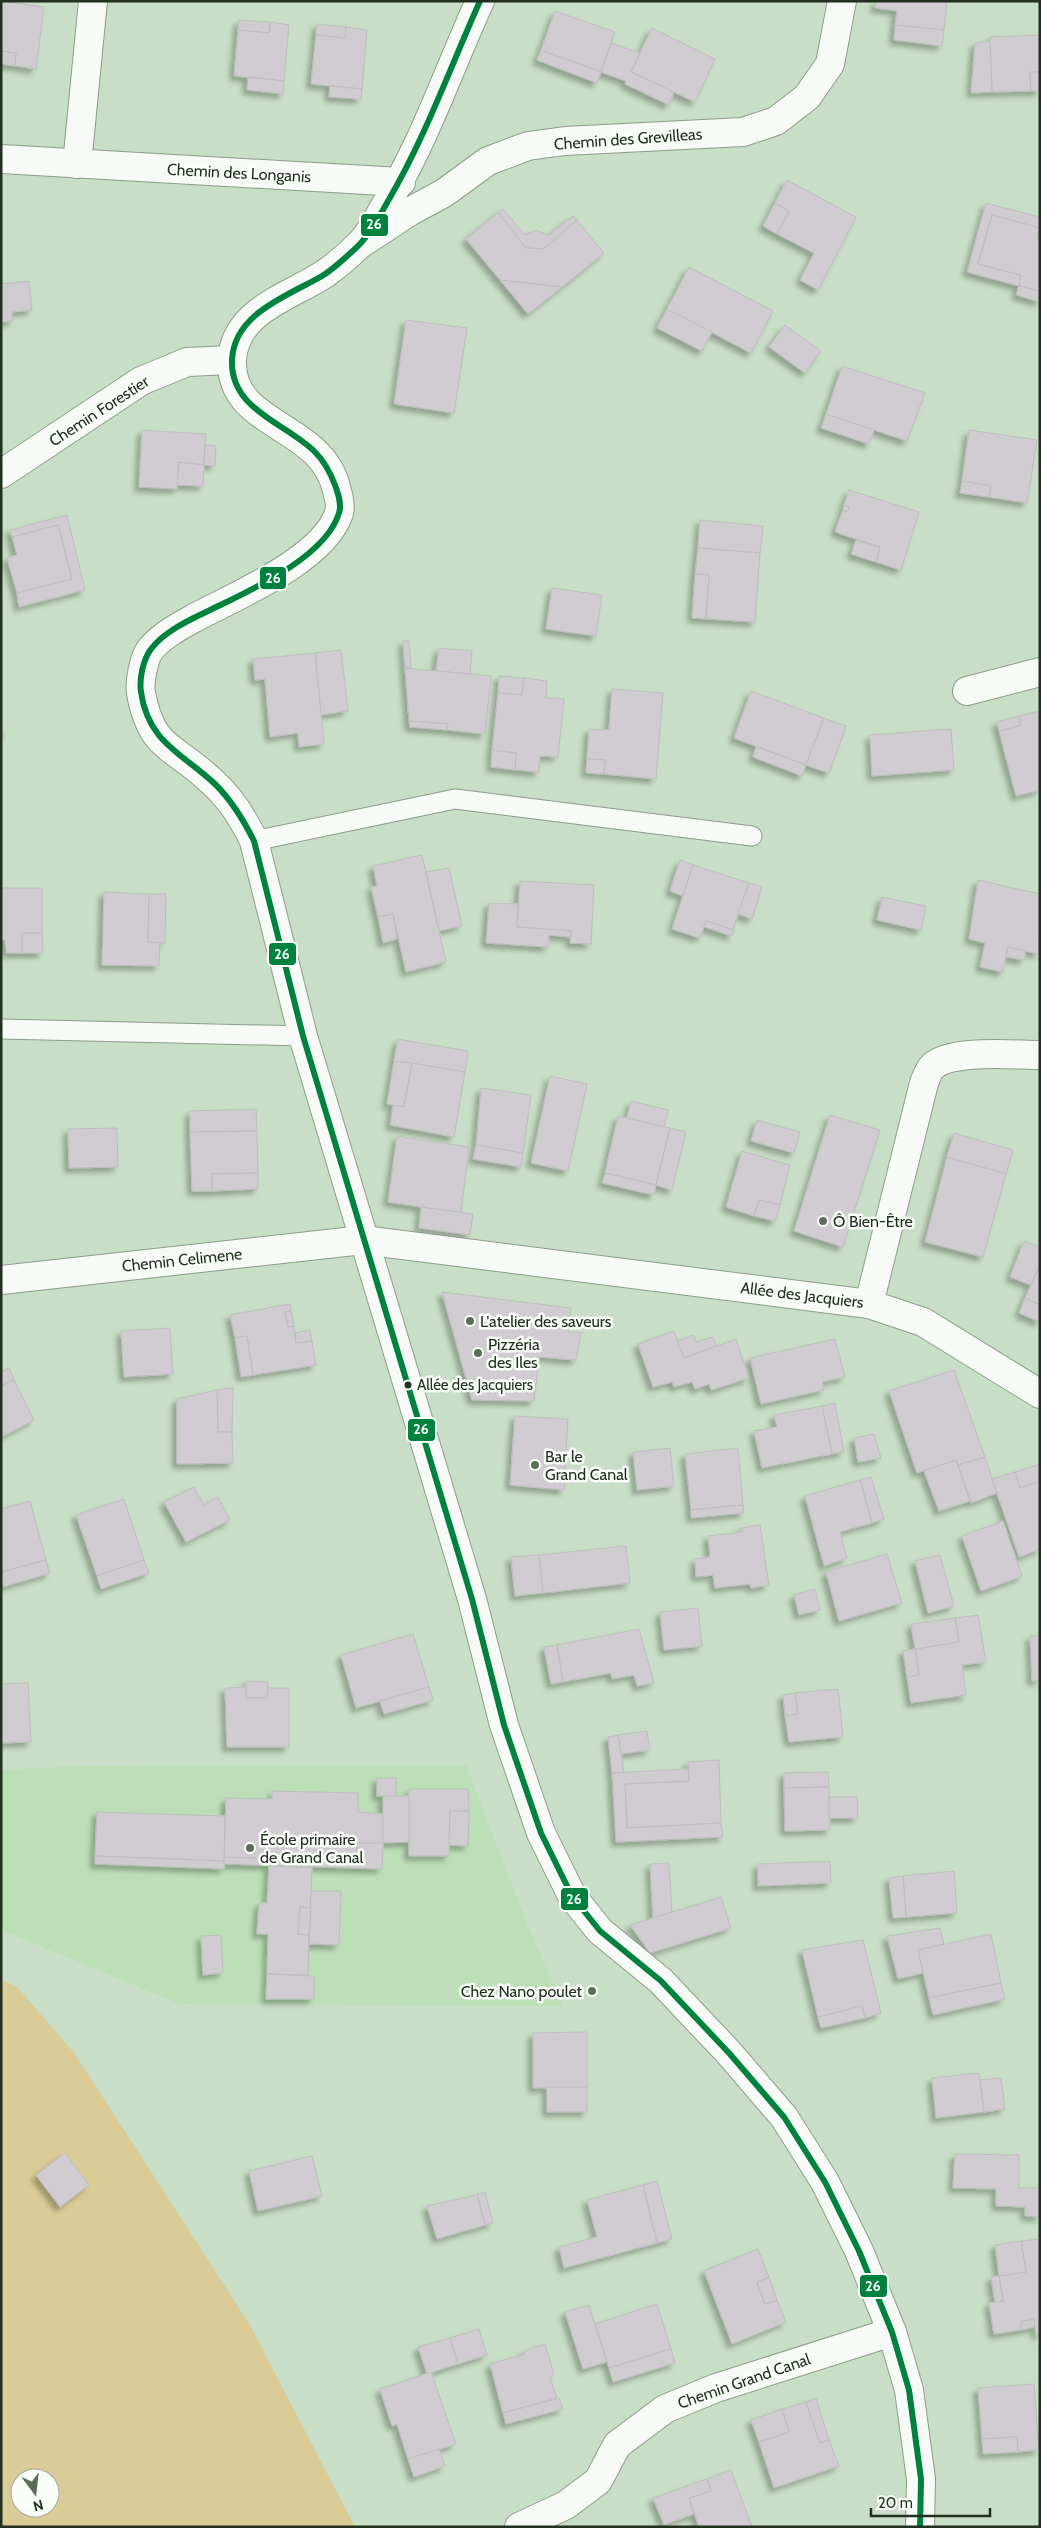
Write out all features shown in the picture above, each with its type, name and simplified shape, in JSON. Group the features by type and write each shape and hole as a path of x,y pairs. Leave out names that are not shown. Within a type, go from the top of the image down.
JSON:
{"street":[{"path":"77,164 93,1"},
{"path":"480,1 400,182 362,242 326,273 258,312 239,332 232,360 234,378 244,399 264,418 309,445 327,464 336,487 341,510 330,533 304,557 171,631 148,652 139,687 145,717 158,739 206,776 226,795 243,818 254,841 303,1036 472,1599 504,1725 541,1833 572,1896 600,1932 661,1981 729,2053 784,2117 825,2182 859,2251 892,2332 909,2390 921,2479 920,2527"},
{"name":"Chemin des Grevilleas","path":"362,242 408,212 444,193 488,161 528,146 565,141 743,132 776,121 807,97 830,64 842,1"},
{"name":"Chemin des Longanis","path":"1,159 400,182"},
{"name":"Chemin Forestier","path":"1,474 141,381 187,362 232,360"},
{"path":"967,691 1040,672"},
{"path":"869,1304 924,1083 932,1066 947,1058 966,1056 1040,1055"},
{"name":"Chemin Celimene","path":"1,1280 363,1240"},
{"name":"Allée des Jacquiers","path":"363,1240 869,1304 924,1322 1040,1394"},
{"name":"Chemin Grand Canal","path":"519,2527 566,2505 598,2481 617,2445 665,2409 716,2388 892,2332"}],"lane":[{"path":"254,841 455,799 752,836"},
{"path":"1,1029 303,1036"}],"shaded area":[{"name":"École primaire de Grand Canal","path":"466,1765 528,1926 563,2006 179,2004 1,1931 1,1770 78,1766"},
{"path":"1,1979 19,1989 75,2054 250,2325 355,2527 1,2527"}],"building":[{"path":"1,1 44,7 36,69 15,66 16,53 1,51"},
{"path":"876,1 947,1 944,30 895,25 897,11 875,8"},
{"path":"555,11 615,32 601,72 541,50"},
{"path":"239,20 270,22 269,33 238,30"},
{"path":"270,22 289,25 284,81 234,76 238,30 269,33"},
{"path":"317,24 346,27 345,38 316,35"},
{"path":"895,25 944,30 942,46 894,40"},
{"path":"346,27 367,30 362,89 311,84 316,35 345,38"},
{"path":"652,28 715,59 695,102 631,72"},
{"path":"1040,35 1040,72 1030,72 1031,91 992,92 990,37"},
{"path":"990,42 992,92 971,93 975,43"},
{"path":"611,43 640,53 631,72 674,92 669,105 625,84 626,81 601,72"},
{"path":"541,50 601,72 597,83 537,60"},
{"path":"1,51 16,53 15,66 1,64"},
{"path":"1030,72 1040,72 1040,91 1031,91"},
{"path":"248,77 284,81 283,94 247,90"},
{"path":"330,86 362,89 361,99 329,97"},
{"path":"787,180 856,217 818,290 800,280 814,253 777,234 789,211 775,203"},
{"path":"775,203 789,211 777,234 763,226"},
{"path":"986,203 1040,217 1040,228 992,215 978,264 1021,275 1019,286 967,272"},
{"path":"503,209 525,235 536,230 549,235 573,216 577,220 543,249 526,248 498,213"},
{"path":"498,213 526,248 543,249 577,220 604,253 562,287 500,280 466,239"},
{"path":"992,215 1040,228 1037,237 1040,238 1040,291 1019,286 1021,275 978,264"},
{"path":"689,267 773,311 751,353 667,309"},
{"path":"500,280 562,287 528,314"},
{"path":"29,281 32,310 12,312 13,321 1,322 1,284"},
{"path":"1019,286 1040,291 1040,302 1016,295"},
{"path":"667,309 712,332 702,351 657,328"},
{"path":"406,320 467,328 454,413 394,404"},
{"path":"785,325 821,351 805,373 769,347"},
{"path":"842,366 925,393 907,441 826,414"},
{"path":"826,414 874,430 869,444 821,428"},
{"path":"142,430 206,434 204,465 179,462 177,489 139,487"},
{"path":"969,430 1037,440 1027,503 989,497 991,486 962,481"},
{"path":"205,445 216,446 215,466 204,465"},
{"path":"179,462 204,465 203,486 177,485"},
{"path":"962,481 991,486 989,497 960,493"},
{"path":"849,490 919,512 901,570 876,562 880,547 835,532 843,510 847,512 849,507 844,505"},
{"path":"844,505 849,507 847,512 843,510"},
{"path":"67,515 85,590 19,607 17,593 72,579 58,525 12,537 10,530"},
{"path":"700,520 763,526 760,553 698,548"},
{"path":"58,525 72,579 17,593 7,558 17,555 12,537"},
{"path":"856,540 880,547 876,562 851,554"},
{"path":"698,548 760,553 755,622 706,619 709,575 695,574"},
{"path":"695,574 709,575 706,619 692,618"},
{"path":"552,588 602,595 596,636 546,629"},
{"path":"403,641 409,641 411,668 405,668"},
{"path":"439,648 472,651 470,674 436,671"},
{"path":"341,650 348,711 321,715 315,653"},
{"path":"315,653 324,744 299,747 298,733 270,737 265,679 255,680 253,659"},
{"path":"405,668 491,676 485,734 447,730 448,724 409,721"},
{"path":"499,676 524,678 522,695 498,693"},
{"path":"524,678 547,681 546,698 564,699 558,757 540,756 539,772 515,770 516,753 492,750 498,693 522,695"},
{"path":"612,689 663,693 656,779 604,774 605,760 587,759 589,729 609,730"},
{"path":"751,691 824,718 806,765 734,738"},
{"path":"1040,711 1040,790 1016,796 999,731 1021,725 1019,716"},
{"path":"1019,716 1021,725 999,731 997,722"},
{"path":"824,718 846,726 829,773 806,765"},
{"path":"1,720 4,739 1,739"},
{"path":"409,721 448,724 447,730 410,727"},
{"path":"951,729 954,770 872,776 870,735"},
{"path":"756,747 806,765 802,776 753,757"},
{"path":"492,750 516,753 515,770 491,767"},
{"path":"587,759 605,760 604,774 586,773"},
{"path":"422,855 446,962 406,972 393,914 378,917 371,887 377,886 373,866"},
{"path":"680,860 693,865 683,896 670,891"},
{"path":"693,865 749,883 733,930 706,921 700,938 672,929"},
{"path":"449,868 462,926 439,931 426,872"},
{"path":"978,880 1040,894 1039,954 1008,947 1003,972 980,967 985,943 969,939"},
{"path":"520,881 594,885 591,944 570,943 571,931 517,927"},
{"path":"749,883 762,887 752,919 738,914"},
{"path":"1,888 42,888 42,933 22,933 22,953 6,953 5,940 1,940"},
{"path":"104,892 149,894 148,942 160,942 159,966 102,965"},
{"path":"149,894 166,894 165,943 148,942"},
{"path":"882,897 926,906 921,930 877,920"},
{"path":"489,903 518,904 517,927 571,931 570,937 549,935 548,947 486,943"},
{"path":"393,914 397,939 383,943 378,917"},
{"path":"706,921 733,930 732,936 704,927"},
{"path":"22,933 42,933 43,953 22,953"},
{"path":"1008,947 1026,951 1024,960 1006,957"},
{"path":"398,1039 468,1051 465,1072 394,1061"},
{"path":"394,1061 412,1063 404,1107 387,1104"},
{"path":"412,1063 465,1072 454,1137 390,1125 393,1105 404,1107"},
{"path":"550,1076 587,1084 568,1171 531,1163"},
{"path":"481,1088 531,1095 523,1153 476,1145"},
{"path":"631,1101 668,1110 664,1127 627,1118"},
{"path":"256,1109 257,1131 190,1132 190,1111"},
{"path":"830,1115 880,1130 843,1247 794,1231"},
{"path":"618,1116 670,1128 656,1185 605,1173"},
{"path":"757,1120 800,1132 794,1153 751,1141"},
{"path":"117,1128 118,1167 69,1168 68,1129"},
{"path":"670,1128 686,1132 672,1190 656,1185"},
{"path":"257,1131 258,1173 212,1174 212,1191 192,1191 190,1132"},
{"path":"954,1133 1013,1150 1006,1174 947,1157"},
{"path":"397,1136 469,1147 461,1213 388,1202"},
{"path":"476,1145 523,1153 521,1167 473,1159"},
{"path":"742,1151 790,1165 780,1205 759,1200 754,1216 726,1207"},
{"path":"947,1157 1006,1174 983,1257 925,1242"},
{"path":"258,1173 258,1189 212,1191 212,1174"},
{"path":"605,1173 656,1185 654,1195 602,1183"},
{"path":"759,1200 780,1205 775,1221 754,1216"},
{"path":"421,1207 473,1214 470,1235 419,1228"},
{"path":"1024,1241 1040,1247 1040,1265 1031,1285 1010,1277"},
{"path":"1040,1265 1040,1305 1025,1298"},
{"path":"442,1292 571,1308 568,1332 581,1332 576,1360 539,1357 534,1401 472,1400"},
{"path":"1025,1298 1040,1305 1040,1322 1019,1313"},
{"path":"290,1304 291,1311 285,1312 288,1327 294,1326 296,1343 312,1341 316,1365 253,1375 247,1336 235,1338 230,1315"},
{"path":"291,1311 294,1326 288,1327 285,1312"},
{"path":"170,1328 173,1374 124,1377 121,1331"},
{"path":"310,1330 312,1341 296,1343 295,1333"},
{"path":"674,1331 684,1358 736,1339 749,1378 711,1390 709,1384 695,1389 692,1382 674,1387 672,1382 653,1387 638,1344"},
{"path":"694,1335 696,1342 713,1337 716,1346 684,1358 677,1341"},
{"path":"247,1336 253,1375 241,1377 235,1338"},
{"path":"835,1339 845,1377 822,1382 824,1390 761,1404 750,1358"},
{"path":"9,1368 14,1380 1,1386 1,1372"},
{"path":"954,1370 985,1457 958,1465 956,1460 917,1473 889,1391"},
{"path":"14,1380 34,1420 1,1437 1,1386"},
{"path":"233,1388 232,1432 218,1432 217,1390"},
{"path":"217,1390 218,1432 232,1432 233,1463 177,1464 177,1399"},
{"path":"835,1403 844,1452 832,1454 822,1406"},
{"path":"822,1406 832,1454 762,1468 754,1431 777,1427 774,1415"},
{"path":"515,1416 568,1419 564,1490 510,1485"},
{"path":"874,1434 881,1458 858,1462 854,1438"},
{"path":"670,1448 674,1486 637,1490 633,1452"},
{"path":"738,1448 743,1505 691,1510 685,1454"},
{"path":"985,1457 997,1493 971,1503 958,1465"},
{"path":"956,1460 970,1501 939,1511 924,1471"},
{"path":"1040,1464 1040,1481 1020,1488 1015,1472"},
{"path":"1015,1472 1020,1488 1040,1481 1040,1549 1019,1557 992,1479"},
{"path":"871,1477 884,1519 872,1523 860,1480"},
{"path":"860,1480 872,1523 840,1532 847,1558 824,1566 805,1496"},
{"path":"194,1487 204,1505 218,1497 230,1520 186,1542 164,1502"},
{"path":"124,1499 144,1560 97,1576 76,1515"},
{"path":"30,1501 46,1560 1,1572 1,1509"},
{"path":"743,1505 744,1513 691,1518 691,1510"},
{"path":"1003,1521 1022,1576 981,1591 962,1536"},
{"path":"760,1525 769,1585 751,1588 750,1584 715,1588 713,1575 696,1577 695,1559 710,1557 708,1536 743,1532 741,1528"},
{"path":"626,1546 630,1583 543,1593 539,1555"},
{"path":"887,1554 902,1603 839,1621 826,1572"},
{"path":"539,1555 543,1593 515,1596 511,1557"},
{"path":"940,1555 954,1606 928,1613 915,1561"},
{"path":"46,1560 50,1573 3,1587 1,1572"},
{"path":"144,1560 149,1573 101,1589 97,1576"},
{"path":"815,1589 820,1610 799,1615 794,1595"},
{"path":"698,1608 702,1646 664,1650 660,1612"},
{"path":"978,1615 986,1662 962,1665 966,1695 911,1703 907,1677 919,1675 915,1649 959,1642 955,1618"},
{"path":"955,1618 959,1642 915,1649 911,1624"},
{"path":"639,1629 654,1683 637,1686 634,1675 612,1679 611,1673 563,1682 557,1645"},
{"path":"413,1634 429,1687 356,1708 341,1655"},
{"path":"1030,1636 1040,1636 1040,1680 1032,1681"},
{"path":"557,1645 563,1682 551,1684 544,1647"},
{"path":"915,1649 919,1675 907,1677 903,1651"},
{"path":"246,1681 268,1682 267,1698 246,1698"},
{"path":"28,1683 31,1742 1,1743 1,1684"},
{"path":"246,1687 246,1698 267,1698 268,1688 289,1688 289,1747 227,1747 225,1688"},
{"path":"429,1687 433,1700 384,1714 380,1701"},
{"path":"838,1689 843,1737 789,1742 785,1715 798,1714 795,1693"},
{"path":"795,1693 798,1714 785,1715 783,1695"},
{"path":"647,1731 650,1750 621,1754 618,1735"},
{"path":"618,1735 624,1773 612,1773 608,1737"},
{"path":"719,1760 721,1823 627,1828 625,1784 689,1781 688,1762"},
{"path":"688,1769 689,1781 625,1784 627,1828 721,1823 723,1837 616,1842 612,1773"},
{"path":"828,1772 829,1787 784,1788 784,1773"},
{"path":"377,1778 396,1778 396,1796 377,1796"},
{"path":"829,1787 830,1830 785,1831 784,1788"},
{"path":"409,1789 468,1789 469,1811 450,1811 449,1856 409,1856"},
{"path":"272,1791 358,1793 358,1812 383,1814 383,1843 357,1843 356,1861 224,1857 226,1798 272,1799"},
{"path":"383,1796 409,1796 409,1842 383,1843"},
{"path":"829,1797 857,1797 858,1818 829,1818"},
{"path":"450,1811 469,1811 468,1846 449,1845"},
{"path":"97,1812 225,1816 224,1861 95,1856"},
{"path":"357,1843 383,1843 382,1869 224,1864 224,1857 356,1861"},
{"path":"95,1856 224,1861 224,1869 95,1864"},
{"path":"830,1861 831,1883 758,1886 758,1864"},
{"path":"669,1863 672,1912 653,1918 650,1864"},
{"path":"269,1866 312,1867 311,1908 300,1907 298,1934 309,1935 308,1975 267,1974 268,1934 257,1934 259,1903 267,1903"},
{"path":"954,1871 957,1913 906,1917 903,1876"},
{"path":"903,1876 906,1917 893,1918 889,1878"},
{"path":"311,1891 341,1891 339,1945 309,1944"},
{"path":"721,1897 731,1928 650,1953 630,1925"},
{"path":"300,1907 311,1908 309,1935 298,1934"},
{"path":"940,1928 944,1944 918,1950 923,1973 898,1979 887,1936"},
{"path":"991,1934 1001,1983 929,1998 918,1950"},
{"path":"221,1935 223,1973 203,1975 201,1936"},
{"path":"863,1940 881,2013 865,2018 862,2006 818,2017 802,1950"},
{"path":"267,1974 314,1976 314,1999 266,1999"},
{"path":"1001,1983 1005,1999 933,2015 929,1998"},
{"path":"862,2006 865,2018 821,2028 818,2017"},
{"path":"587,2032 587,2087 533,2088 533,2033"},
{"path":"979,2073 984,2112 936,2118 932,2078"},
{"path":"1001,2078 1005,2109 984,2112 980,2080"},
{"path":"547,2087 587,2087 587,2112 547,2112"},
{"path":"65,2153 89,2185 60,2207 36,2175"},
{"path":"955,2154 1019,2155 1019,2188 1040,2188 1040,2217 1025,2216 1025,2207 996,2206 996,2189 953,2188"},
{"path":"312,2156 322,2196 258,2211 249,2171"},
{"path":"657,2181 672,2239 657,2243 643,2185"},
{"path":"643,2185 657,2243 564,2268 559,2247 597,2237 587,2200"},
{"path":"485,2192 493,2223 485,2225 477,2195"},
{"path":"477,2195 485,2225 437,2239 427,2206"},
{"path":"1040,2239 1040,2335 1036,2335 1034,2319 1021,2322 1021,2330 994,2334 989,2303 1003,2301 999,2276 1026,2272 1021,2241"},
{"path":"1021,2241 1026,2272 999,2276 995,2245"},
{"path":"758,2249 769,2277 757,2283 765,2304 777,2300 786,2322 732,2344 704,2271"},
{"path":"999,2276 1003,2301 995,2302 991,2277"},
{"path":"769,2277 777,2300 765,2304 757,2283"},
{"path":"657,2304 671,2349 609,2368 595,2324"},
{"path":"589,2305 607,2362 583,2369 565,2312"},
{"path":"1034,2319 1035,2327 1021,2330 1021,2322"},
{"path":"479,2329 487,2355 458,2364 450,2338"},
{"path":"450,2338 458,2364 427,2374 418,2347"},
{"path":"545,2344 554,2374 550,2378 557,2398 503,2413 490,2364 525,2354 524,2351"},
{"path":"671,2349 675,2363 613,2382 609,2368"},
{"path":"431,2372 456,2444 408,2459 397,2424 392,2426 380,2389"},
{"path":"1034,2384 1039,2450 1018,2452 1017,2437 982,2439 978,2388"},
{"path":"559,2398 563,2409 506,2424 503,2413"},
{"path":"816,2398 829,2440 820,2443 806,2402"},
{"path":"806,2402 820,2443 829,2440 839,2466 774,2488 759,2442 789,2432 782,2409"},
{"path":"782,2409 789,2432 759,2442 751,2420"},
{"path":"1017,2437 1018,2452 983,2454 982,2439"},
{"path":"439,2449 445,2466 414,2477 408,2459"},
{"path":"731,2470 752,2527 699,2527 689,2498 711,2491 707,2479"},
{"path":"707,2479 711,2491 689,2498 694,2514 664,2525 653,2498"}],"transit line":[{"name":"26","path":"480,1 414,153 370,231 362,242 331,270 279,299 252,318 242,330 235,344 232,360 234,377 240,391 262,414 315,452 329,471 337,491 340,506 339,513 331,530 318,545 282,572 242,595 184,623 162,637 151,649 144,664 141,676 141,692 151,724 159,736 222,791 237,811 254,841 303,1036 472,1599 504,1725 541,1833 572,1896 600,1931 661,1981 729,2053 784,2117 825,2182 859,2251 892,2332 909,2390 921,2479 920,2527"}],"place":[{"name":"Ô Bien-Être","path":"823,1221"},
{"name":"L'atelier des saveurs","path":"470,1321"},
{"name":"Pizzéria des Iles","path":"478,1353"},
{"name":"Allée des Jacquiers","path":"408,1385"},
{"name":"Bar le Grand Canal","path":"535,1465"},
{"name":"École primaire de Grand Canal","path":"250,1848"},
{"name":"Chez Nano poulet","path":"592,1991"}]}
